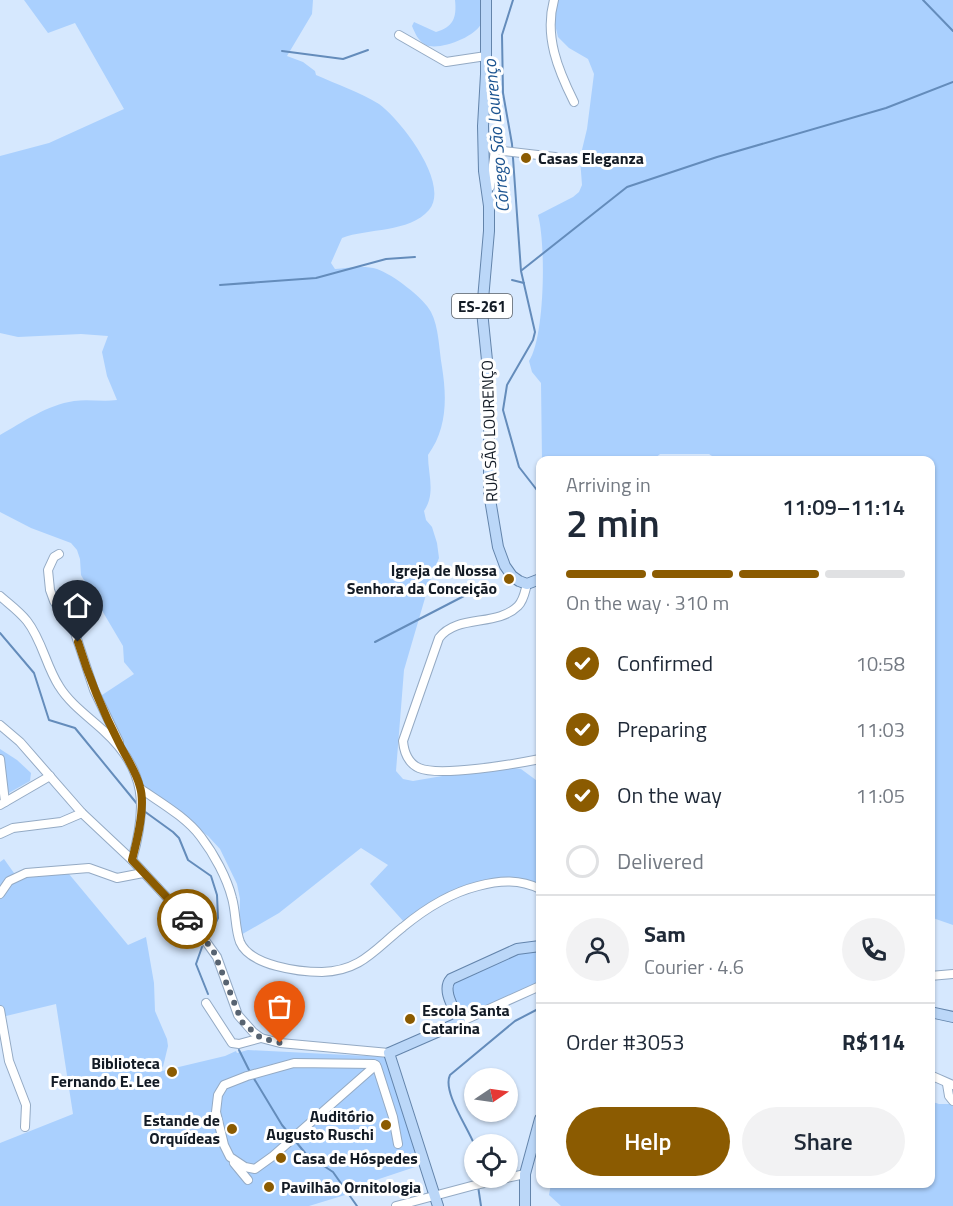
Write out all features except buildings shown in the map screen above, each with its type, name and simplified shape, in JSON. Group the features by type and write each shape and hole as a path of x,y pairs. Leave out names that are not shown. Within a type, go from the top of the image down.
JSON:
{"main road":[{"name":"RUA SÃO LOURENÇO","path":"486,0 483,126 484,171 489,206 489,241 482,311 489,380 489,493 498,548 505,566 512,576 526,584"},
{"path":"526,584 536,580"},
{"path":"436,1201 389,1053 460,1022 447,991 448,981 517,949 536,947"},
{"path":"935,1013 953,1017"},
{"path":"935,1020 953,1024"},
{"path":"525,1206 525,1174 536,1134"}],"street":[{"path":"554,0 550,29 554,53 574,102"},
{"path":"399,35 446,62 486,56"},
{"path":"489,206 494,152 498,150 555,157"},
{"path":"59,554 54,557 48,570 50,590 54,601 75,633 94,690 121,748 129,759 141,789 140,812 132,860"},
{"path":"526,584 523,598 518,606 509,612 453,627 439,638 403,741 411,762 418,767 433,771 536,760"},
{"path":"0,596 28,622 60,688 121,748"},
{"path":"0,725 13,735 82,813 173,902 213,950 238,1015 247,1027 261,1038 280,1043 389,1053"},
{"path":"0,759 2,803 50,776"},
{"path":"141,789 200,836 232,897 239,940 243,947 259,960 277,965 309,971 347,969 370,956 425,910 466,889 501,881 515,881 536,889"},
{"path":"0,834 14,828 61,822 82,813"},
{"path":"0,894 9,881 26,873 89,868 117,878 143,873"},
{"path":"935,976 953,974"},
{"path":"460,1022 536,988"},
{"path":"206,1003 232,1043 239,1044 261,1038"},
{"path":"0,1011 9,1061 26,1105 25,1127"},
{"path":"248,1180 230,1157 218,1124 217,1102 224,1085 294,1063 376,1065"},
{"path":"230,1157 245,1167 255,1169 273,1156 376,1065"},
{"path":"376,1065 393,1117 398,1144"},
{"path":"935,1077 950,1084 950,1096 953,1101"},
{"path":"396,1206 436,1201 479,1184 525,1174"}],"shaded area":[{"path":"24,0 313,0 312,14 287,56 303,62 315,71 316,75 379,104 399,123 420,153 433,185 434,199 429,210 411,223 342,238 331,263 335,269 361,267 377,269 399,281 422,300 431,312 436,325 444,379 444,413 439,435 428,455 431,491 424,511 426,520 432,527 439,558 404,670 396,771 403,779 413,781 501,766 521,769 536,780 536,888 485,882 455,889 404,922 370,884 388,865 361,848 279,913 239,936 240,899 237,884 220,849 208,836 140,786 99,697 134,674 124,662 123,646 81,575 77,550 71,543 31,528 0,512 0,435 64,403 79,400 117,400 107,376 102,352 108,336 81,334 18,337 0,333 0,156 49,143 124,109 75,23 48,33"},
{"path":"455,0 480,0 481,24 472,34 456,42 439,46 423,43 413,29 414,22 436,32 442,30 453,21"},
{"path":"554,0 953,0 953,925 935,919 935,456 660,454 658,456 542,456 541,383 532,372 529,361 534,349 541,312 543,268 538,215 573,197 582,185 580,158 587,129 594,74 588,59 569,48 558,37 554,20"},
{"path":"0,749 31,773 30,781 0,798"},
{"path":"4,859 19,880 26,872 64,868 128,945 146,937 154,983 155,1011 168,1046 162,1071 225,1056 236,1051 237,1053 248,1050 387,1057 421,1165 373,1181 345,1195 309,1206 0,1206 0,1143 73,1114 56,1004 6,1016 5,1025 0,1029 0,862"},
{"path":"536,950 536,985 466,1015 462,1014 450,987 451,984 522,951"},
{"path":"935,1103 953,1104 953,1206 561,1206 549,1195 550,1188 935,1188"}],"waterway":[{"name":"Córrego São Lourenço","path":"513,0 502,35 503,93 512,144 521,271 535,332 533,340 507,385 503,410 519,467 536,489"},
{"path":"923,0 953,31"},
{"path":"282,51 343,59 368,50"},
{"path":"522,270 627,187 717,157 886,108 953,82"},
{"path":"220,285 316,278 386,259 415,257"},
{"path":"512,280 524,283"},
{"path":"375,642 464,596"},
{"path":"0,633 34,673 49,720 75,728 138,805"},
{"path":"144,811 173,832 179,838 188,860 211,876 217,895 218,918 209,937"},
{"path":"202,947 196,964 208,994"},
{"name":"Córrego São Lourenço","path":"469,1134 452,1100 448,1082 450,1075 515,1021 536,1010"},
{"path":"239,1050 250,1072"},
{"path":"253,1077 282,1125 306,1154 333,1172 357,1206"},
{"name":"Córrego São Lourenço","path":"478,1188 481,1206"}],"way so far":[{"path":"187,919 217,957 242,1022 261,1038 280,1043"}],"place":[{"name":"Casas Eleganza","path":"526,158"},
{"name":"Igreja de Nossa Senhora da Conceição","path":"509,579"},
{"name":"Escola Santa Catarina","path":"410,1019"},
{"name":"Biblioteca Fernando E. Lee","path":"172,1072"},
{"name":"Auditório Augusto Ruschi","path":"386,1125"},
{"name":"Estande de Orquídeas","path":"232,1129"},
{"name":"Casa de Hóspedes","path":"281,1158"},
{"name":"Pavilhão Ornitologia","path":"269,1187"}],"route":[{"path":"78,642 94,690 121,748 129,759 141,789 139,827 132,860 187,919"}]}
